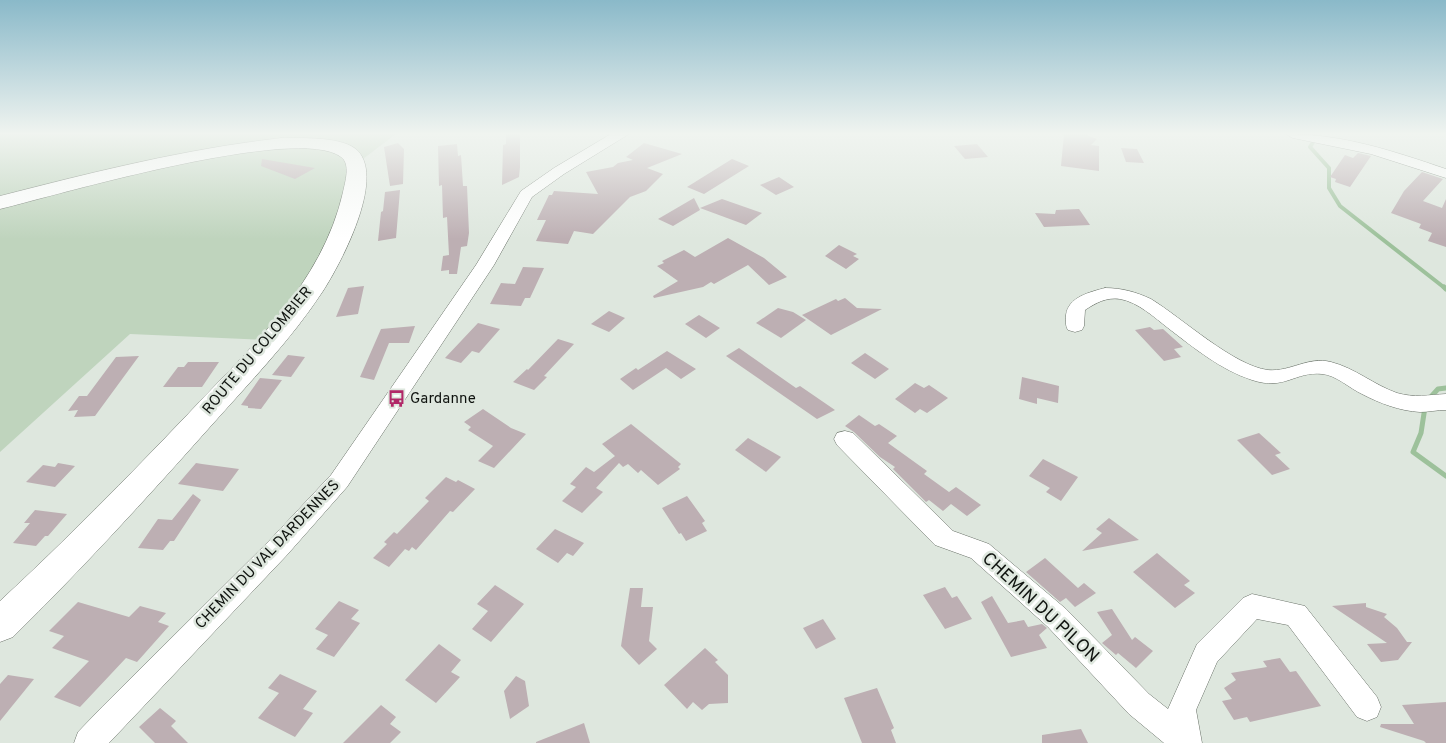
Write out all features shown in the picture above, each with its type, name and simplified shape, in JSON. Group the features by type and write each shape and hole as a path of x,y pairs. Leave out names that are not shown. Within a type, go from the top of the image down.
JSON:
{"street":[{"name":"ROUTE DU COLOMBIER","path":"0,203 103,175 134,169"},
{"name":"ROUTE DU COLOMBIER","path":"0,625 78,548 170,452 264,349 301,304 324,270 342,232 351,204 357,169"},
{"name":"CHEMIN DU VAL DARDENNES","path":"89,743 119,709 278,548 339,481 485,265 526,194 562,169"},
{"path":"1430,169 1446,174"},
{"path":"1075,326 1074,315 1076,308 1082,303 1100,294 1122,294 1148,303 1226,360 1257,374 1278,378 1312,367 1323,367 1338,372 1382,395 1399,401 1434,403"},
{"name":"CHEMIN DU PILON","path":"845,439 944,538 980,551 1057,618 1139,704 1187,743"},
{"name":"CHEMIN DU PILON","path":"1187,743 1182,710 1207,653 1252,606 1296,615 1367,707"}],"green space":[{"path":"0,169 354,169 345,222 270,340 130,334 0,452"}],"building":[{"path":"268,169 314,169 295,179"},
{"path":"387,169 403,169 403,184 390,186"},
{"path":"439,169 462,169 463,186 467,186 469,233 467,246 461,247 457,274 449,274 449,270 441,271 443,256 449,255 447,217 443,218 442,185 439,186"},
{"path":"502,169 520,169 519,177 502,185"},
{"path":"604,169 649,169 663,174 646,191 630,197 593,234 574,231 568,244 536,241 546,220 537,220 549,195 552,195 554,191 598,194 586,172"},
{"path":"716,169 745,169 704,194 687,187"},
{"path":"1081,169 1099,169 1099,171"},
{"path":"1336,169 1362,169 1350,187 1335,182 1336,179 1330,177"},
{"path":"1422,172 1443,179 1423,201 1442,208 1446,199 1446,247 1428,241 1432,233 1419,228 1421,224 1391,213 1404,191"},
{"path":"779,177 794,187 776,195 760,185"},
{"path":"400,190 396,238 378,241 385,192"},
{"path":"694,198 700,210 673,226 658,219"},
{"path":"722,199 762,213 746,225 700,208"},
{"path":"1079,209 1090,225 1044,227 1035,213 1055,214 1056,210"},
{"path":"728,238 764,258 787,277 769,285 748,265 714,284 711,282 703,287 654,298 653,296 678,281 657,266 664,263 662,261 684,250 695,257"},
{"path":"839,245 857,254 853,256 859,259 846,269 825,256"},
{"path":"523,267 544,268 530,298 525,298 521,306 490,304 501,283 515,284"},
{"path":"364,286 358,314 336,317 348,288"},
{"path":"845,298 857,308 882,309 831,335 802,315 836,299 838,301"},
{"path":"778,308 793,312 806,320 781,338 756,323"},
{"path":"609,311 625,318 609,332 591,324"},
{"path":"699,315 720,328 706,338 685,324"},
{"path":"478,323 500,329 479,353 472,351 461,363 445,358"},
{"path":"415,326 409,343 389,343 374,380 360,377 381,329"},
{"path":"1150,327 1154,330 1163,329 1183,347 1174,349 1181,357 1164,361 1135,330"},
{"path":"558,339 574,344 544,376 547,377 534,390 513,382 528,370"},
{"path":"739,348 796,388 800,386 835,410 817,419 726,356"},
{"path":"667,351 696,369 681,379 666,368 633,390 620,379 636,368 638,370"},
{"path":"865,353 889,369 875,379 851,363"},
{"path":"288,355 305,357 291,377 272,375"},
{"path":"139,356 95,416 74,417 78,410 68,411 79,396 87,396 116,357"},
{"path":"188,362 219,362 202,387 163,387 178,367 184,367"},
{"path":"1022,377 1059,386 1058,403 1037,398 1037,404 1019,399"},
{"path":"260,378 282,380 261,409 248,408 248,406 241,405"},
{"path":"915,383 924,388 929,385 948,398 927,413 920,409 915,413 895,399"},
{"path":"483,409 511,428 526,434 494,468 478,461 493,446 468,430 471,427 464,422"},
{"path":"859,415 875,426 879,424 897,436 888,443 927,471 924,474 949,492 956,487 981,505 967,516 951,504 943,511 929,500 926,502 893,469 895,467 880,457 845,426"},
{"path":"631,424 681,464 678,467 680,469 658,485 641,470 638,473 628,464 623,467 619,463 596,488 603,492 582,513 562,501 576,487 570,484 586,467 594,472 615,456 602,444"},
{"path":"1259,433 1281,453 1275,455 1290,469 1272,475 1237,440"},
{"path":"748,438 781,457 766,472 735,450"},
{"path":"1043,459 1078,477 1061,501 1046,492 1050,488 1029,476"},
{"path":"58,463 75,466 55,487 26,482 43,465 55,467"},
{"path":"196,463 239,469 223,491 178,484"},
{"path":"446,477 456,482 458,480 475,489 453,512 450,511 416,550 412,547 409,551 405,549 389,567 373,558 387,544 384,542 394,532 397,534 429,501 425,498"},
{"path":"193,494 201,500 174,541 170,541 163,550 138,548 158,519 172,520"},
{"path":"687,496 705,521 702,523 707,531 686,541 681,533 679,534 662,508"},
{"path":"35,510 67,514 48,536 45,536 36,546 13,543 30,523 24,523"},
{"path":"1109,518 1139,540 1082,551 1102,533 1096,529"},
{"path":"555,529 584,543 573,556 567,553 558,563 536,549"},
{"path":"1157,553 1190,581 1184,585 1195,593 1175,608 1133,572"},
{"path":"1045,558 1078,588 1084,583 1096,593 1075,607 1066,598 1060,602 1026,572"},
{"path":"495,585 524,604 491,642 472,629 488,611 477,604"},
{"path":"945,587 952,598 957,596 972,619 945,629 923,595"},
{"path":"630,588 643,588 641,607 653,607 649,641 657,649 639,665 621,646"},
{"path":"992,596 1008,623 1024,620 1028,627 1042,624 1047,628 1039,635 1047,648 1011,657 981,602"},
{"path":"339,601 359,610 351,619 360,623 334,657 316,649 328,635 315,629"},
{"path":"78,602 129,617 140,606 166,613 158,622 169,626 137,662 126,658 80,707 54,697 89,661 52,648 64,636 49,631"},
{"path":"1366,603 1366,607 1387,614 1384,617 1397,628 1407,642 1412,642 1398,660 1381,662 1367,644 1387,643 1332,606"},
{"path":"1112,609 1132,640 1135,637 1153,651 1136,668 1102,643 1112,635 1097,612"},
{"path":"823,619 836,639 816,649 803,628"},
{"path":"439,644 461,660 451,672 460,677 436,703 405,680"},
{"path":"705,648 718,660 715,662 728,675 728,703 709,704 702,710 693,702 687,709 664,685"},
{"path":"1280,658 1290,672 1296,671 1321,706 1250,722 1247,717 1234,720 1222,701 1232,699 1224,688 1236,680 1231,673 1267,667 1263,661"},
{"path":"280,674 317,691 303,709 313,713 295,737 258,718 279,693 268,688"},
{"path":"8,675 34,679 0,721 0,684"},
{"path":"516,676 525,681 529,706 510,719 504,691"},
{"path":"877,688 894,728 891,730 896,743 862,743 844,698"},
{"path":"1446,702 1446,743 1426,743 1380,727 1381,724 1414,724 1402,705"},
{"path":"381,705 396,717 390,724 401,732 390,743 343,743"},
{"path":"160,708 176,721 171,726 188,743 155,743 139,727"},
{"path":"584,723 590,743 536,743 536,742"},
{"path":"1081,729 1088,743 1042,743 1042,735"}],"waterway":[{"path":"1329,169 1329,188 1340,206 1446,289 1444,287"},
{"path":"1428,400 1438,389 1446,388"},
{"path":"1425,407 1421,433 1413,452 1446,476"}],"place":[{"name":"Gardanne","path":"396,399"}]}
